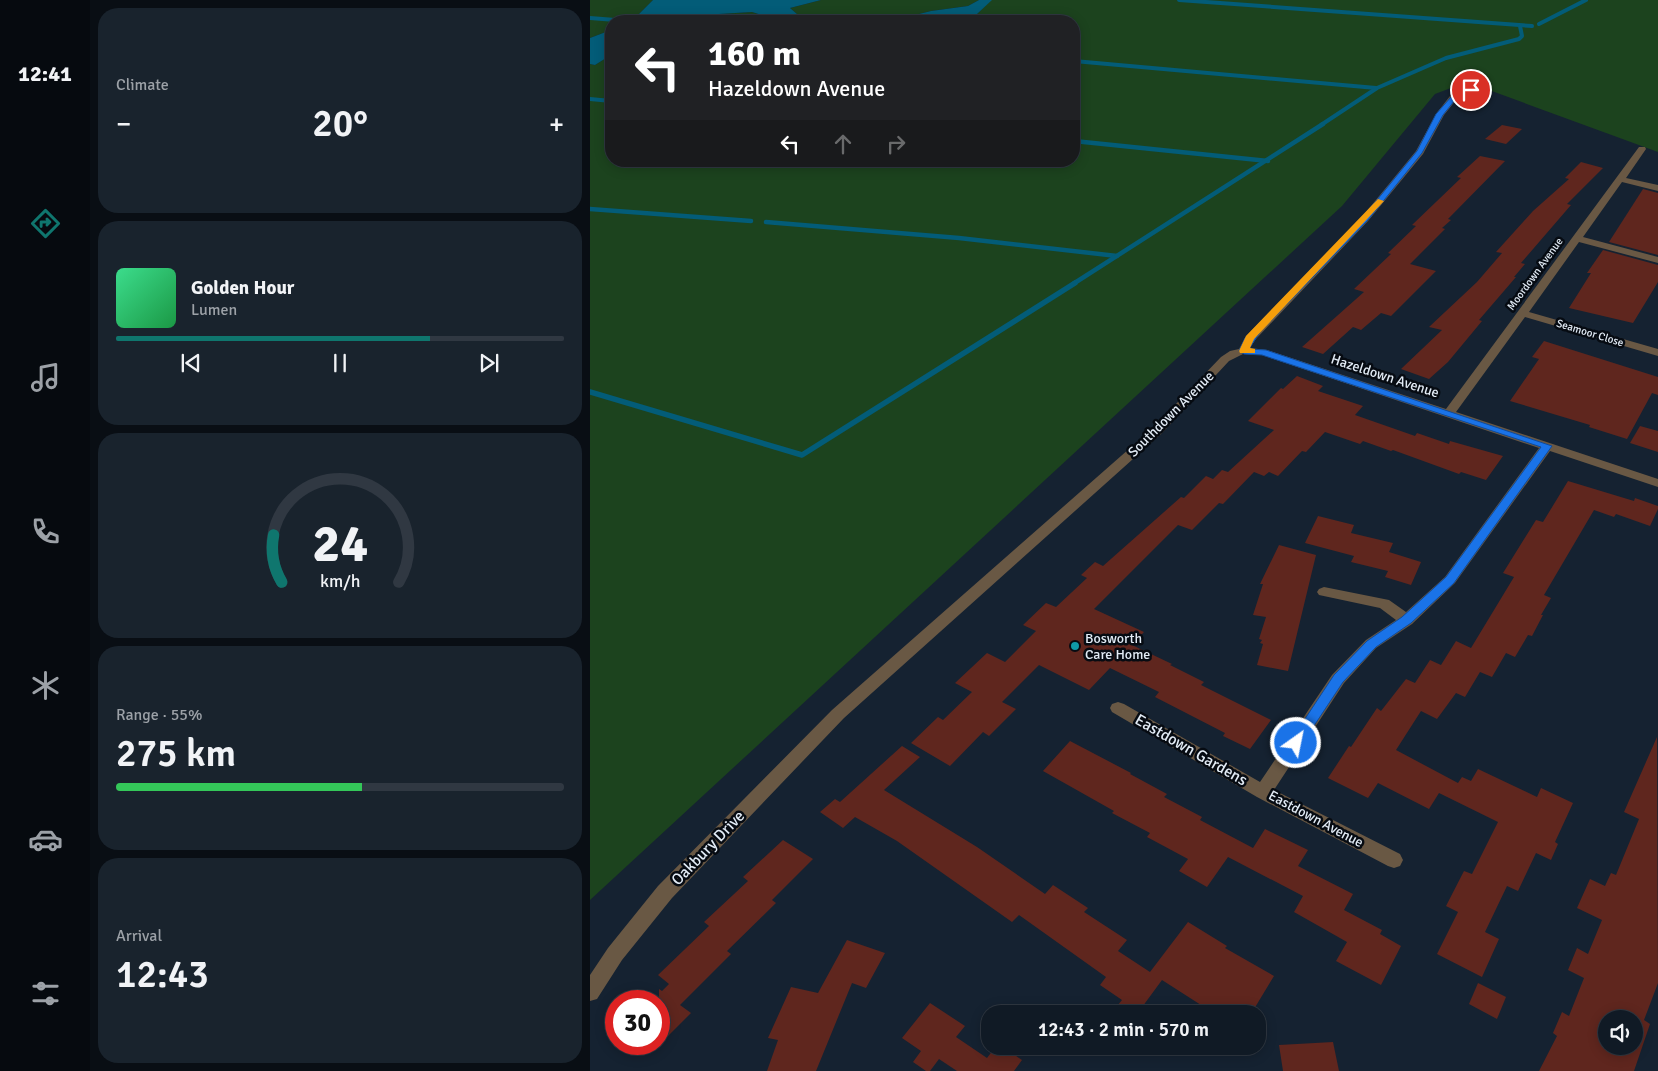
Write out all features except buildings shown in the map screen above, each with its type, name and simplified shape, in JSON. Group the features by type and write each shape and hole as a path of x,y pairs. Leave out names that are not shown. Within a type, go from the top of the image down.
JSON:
{"street":[{"path":"1244,351 1250,338 1257,330 1366,219 1420,152 1440,114 1453,98 1471,90"},
{"name":"Moordown Avenue","path":"1449,413 1642,150"},
{"path":"1620,179 1658,188"},
{"path":"1577,238 1658,260"},
{"name":"Seamoor Close","path":"1522,313 1658,354"},
{"name":"Hazeldown Avenue","path":"1244,351 1263,352 1658,483"},
{"name":"Southdown Avenue","path":"838,714 1158,430 1225,359 1234,353 1244,351"},
{"name":"Eastdown Avenue","path":"1394,860 1263,792 1338,678 1371,644 1406,620 1450,580 1547,446"},
{"path":"1324,592 1384,604 1406,620"},
{"name":"Eastdown Gardens","path":"1118,708 1263,792"},
{"name":"Oakbury Drive","path":"590,992 615,954 665,892 838,714"}],"green space":[{"path":"590,0 653,0 638,15 605,15 605,32 590,38"},
{"path":"821,0 979,0 968,6 915,15 797,14 790,8"},
{"path":"991,0 1658,0 1658,152 1467,82 1435,94 1342,206 590,900 590,64 595,65 605,59 605,167 1080,167 1080,15 975,15"},
{"path":"752,12 761,15 716,15"}],"water":[{"path":"653,0 821,0 790,8 797,14 824,15 761,15 752,12 716,15 638,15"},
{"path":"979,0 992,0 977,14 915,15 968,6"},
{"path":"605,32 605,59 595,65 590,64 590,38"}],"waterway":[{"path":"1179,0 1532,26"},
{"path":"1539,24 1586,0"},
{"path":"590,18 605,19"},
{"path":"1321,125 1377,88 1446,58 1519,39 1522,36 1520,26"},
{"path":"1080,62 1376,88"},
{"path":"590,99 605,100"},
{"path":"1266,161 1323,124"},
{"path":"1080,142 1266,161"},
{"path":"1117,256 1266,161"},
{"path":"590,209 751,221"},
{"path":"766,222 959,238 1117,256"},
{"path":"1073,284 1117,256"},
{"path":"590,392 802,455 1075,283"}],"slow traffic":[{"path":"1252,351 1244,351 1250,338 1366,219 1380,201"}],"place":[{"name":"Bosworth Care Home","path":"1075,646"}],"route":[{"path":"1296,743 1338,678 1371,644 1406,620 1450,580 1547,446 1263,352 1244,351 1250,338 1257,330 1366,219 1420,152 1440,114 1453,98 1471,90"}]}
